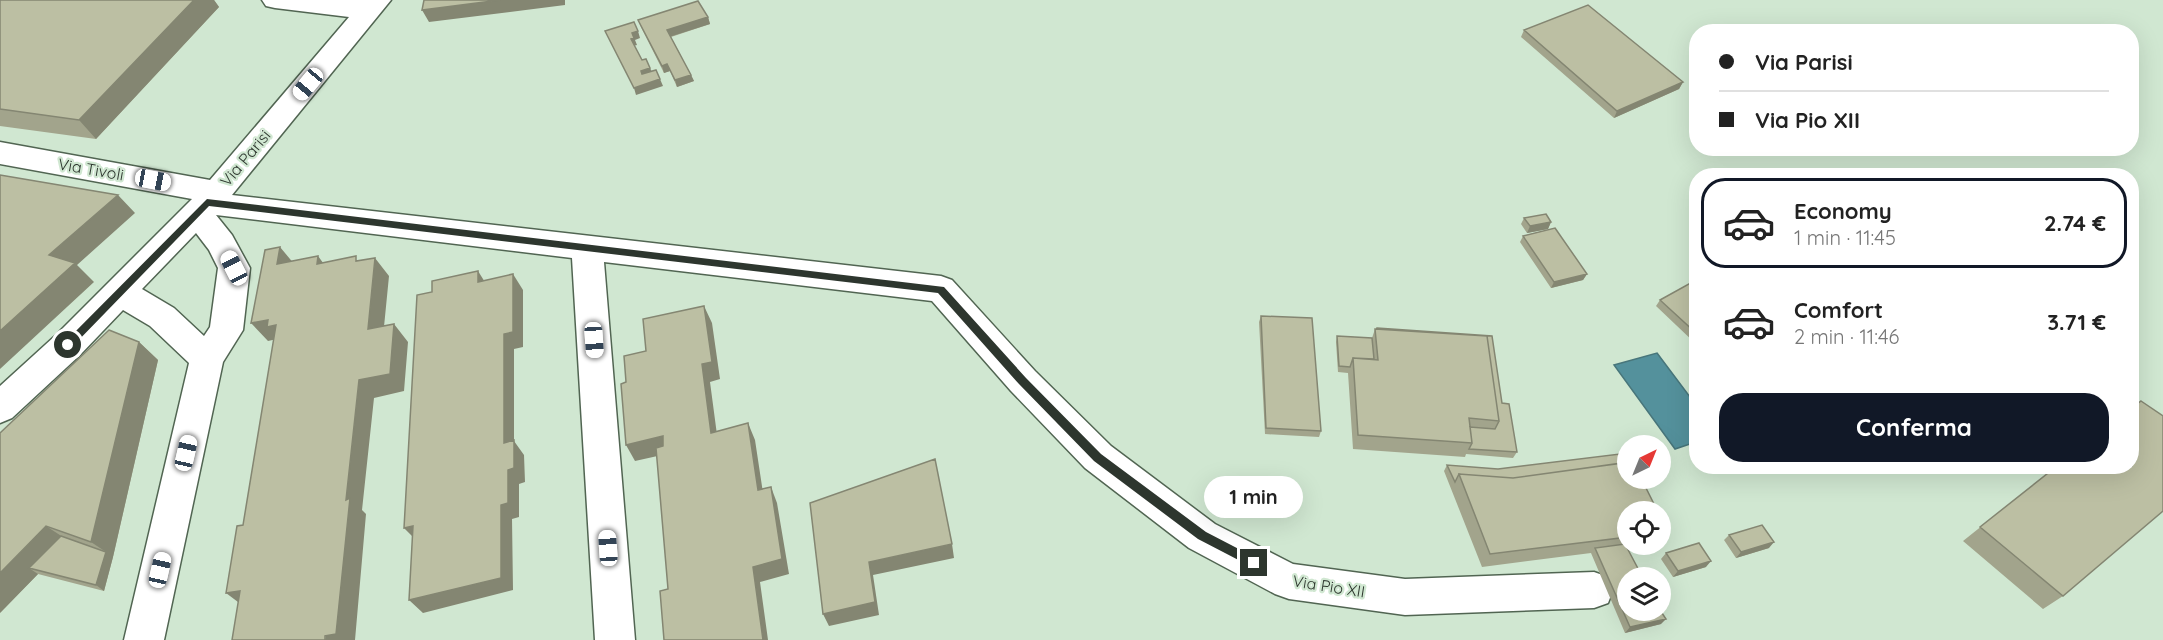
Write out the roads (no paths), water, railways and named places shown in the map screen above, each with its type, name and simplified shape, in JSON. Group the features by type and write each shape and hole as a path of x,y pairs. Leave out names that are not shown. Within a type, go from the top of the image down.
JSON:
{"street":[{"path":"275,0 373,6"},
{"name":"Via Parisi","path":"0,408 120,292 207,202 373,6"},
{"name":"Via Tivoli","path":"0,153 207,202"},
{"path":"144,640 207,359 226,330 234,268 221,243 207,202"},
{"name":"Via Pio XII","path":"207,202 940,289 1023,381 1098,458 1202,536 1289,581 1405,597 1594,590"},
{"path":"587,248 615,640"},
{"path":"120,292 162,317 207,359"}],"water":[{"path":"1657,353 1689,396 1689,444 1675,449 1671,443 1671,435 1665,435 1614,365"}]}
